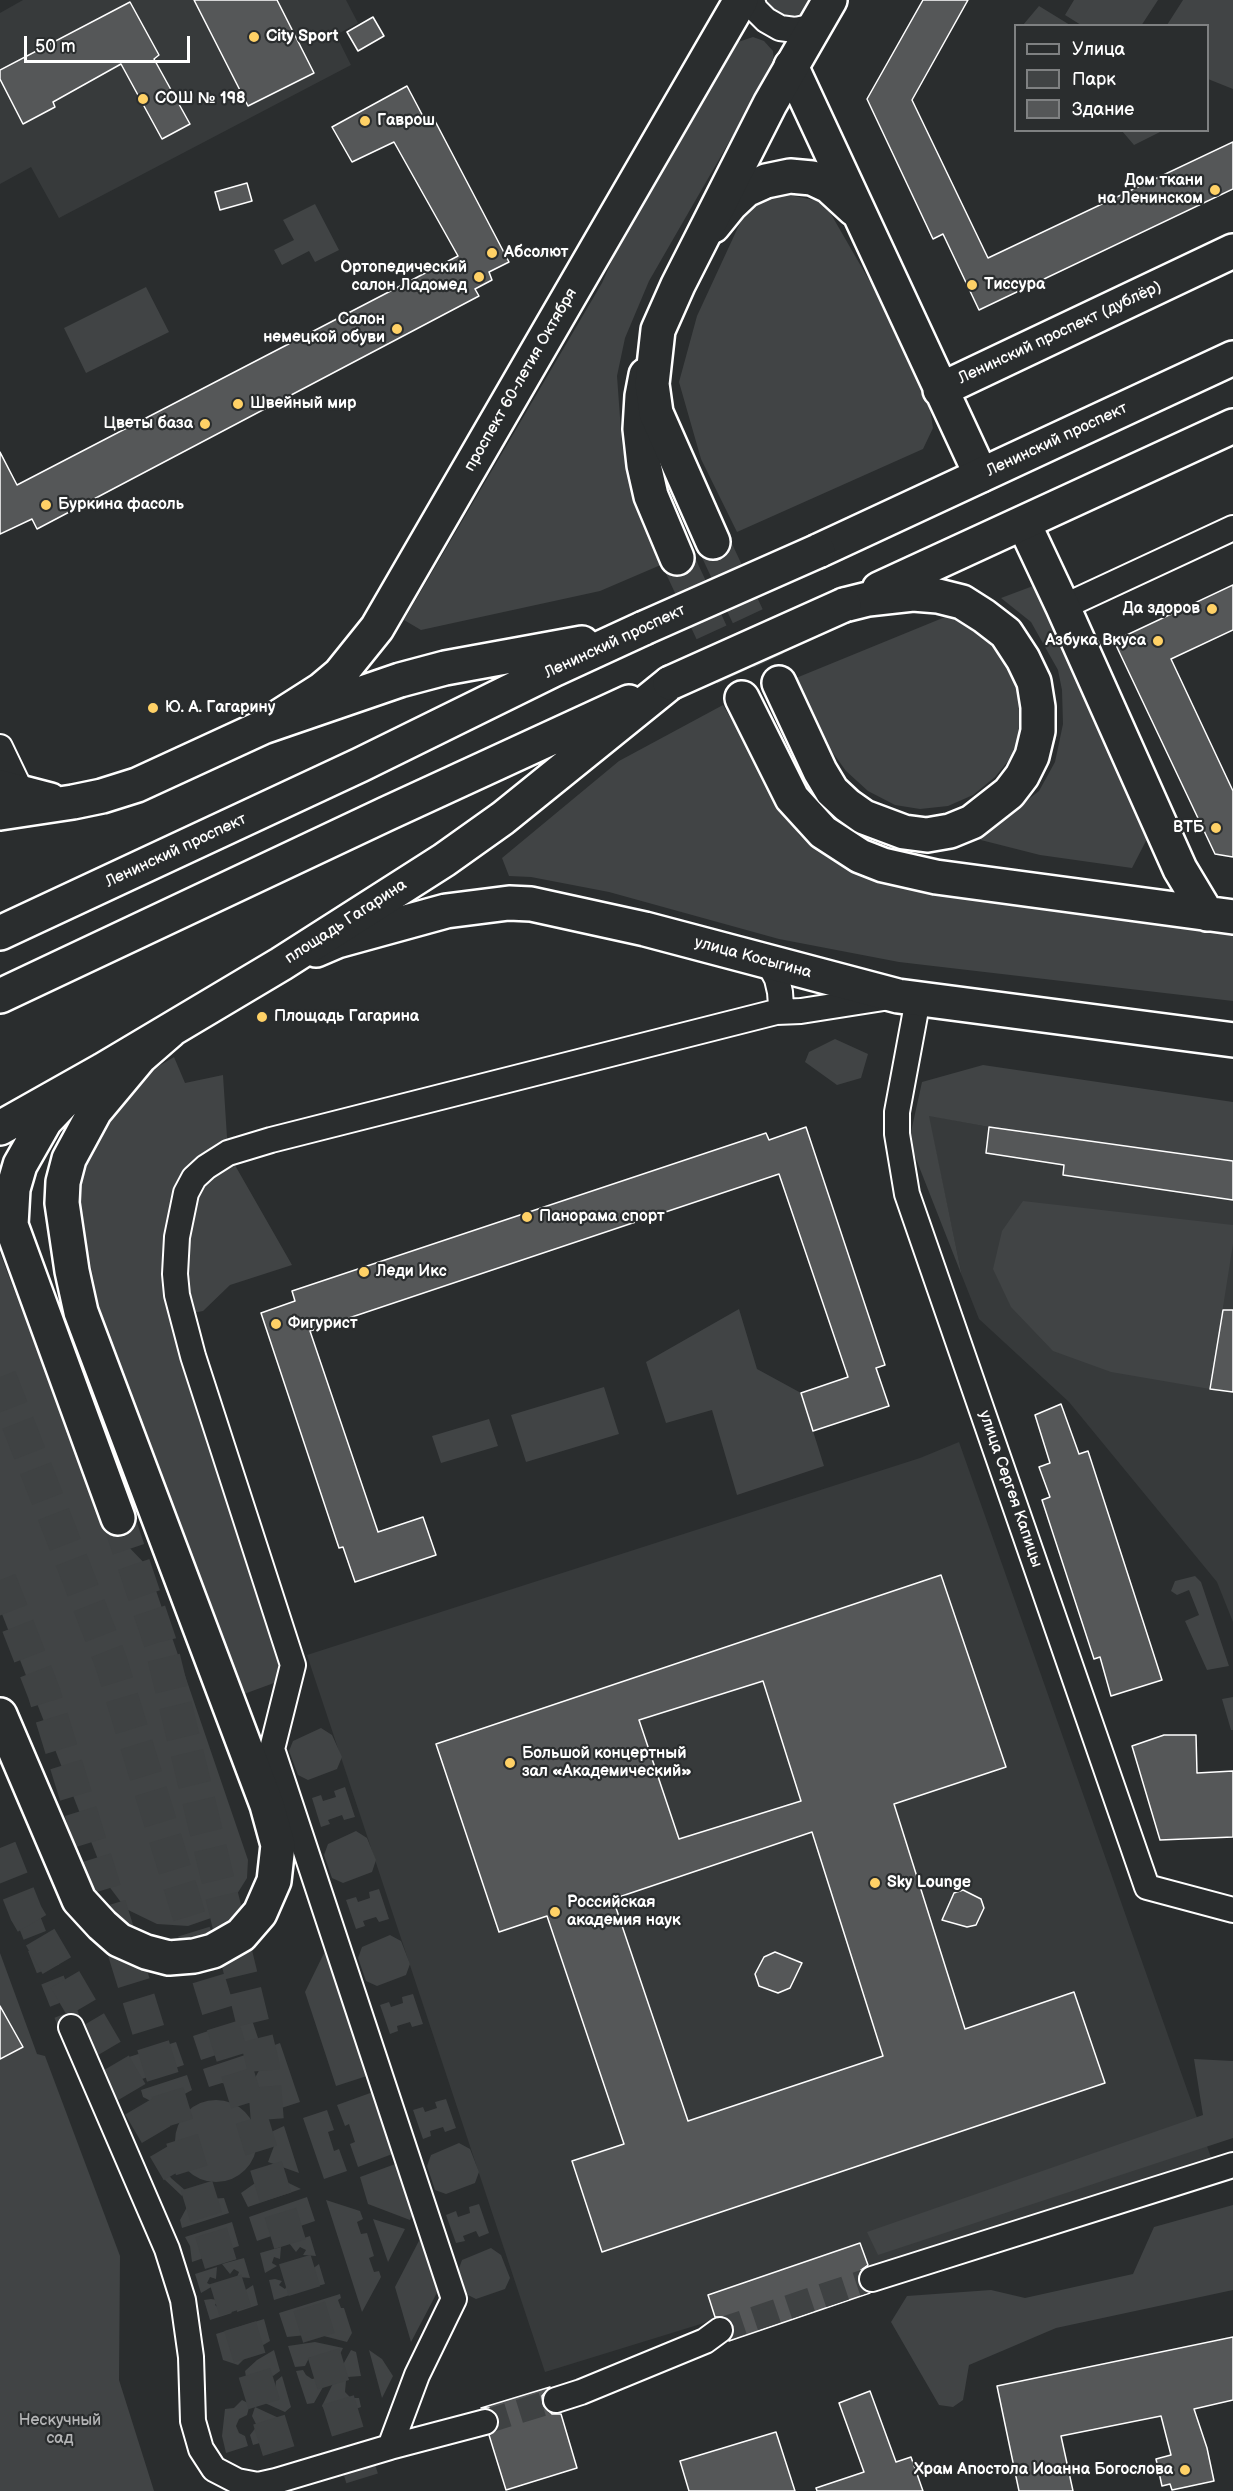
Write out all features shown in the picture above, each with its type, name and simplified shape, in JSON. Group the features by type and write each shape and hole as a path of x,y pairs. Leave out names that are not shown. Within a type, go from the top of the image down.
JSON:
{"main road":[{"name":"проспект 60-летия Октября","path":"263,727 321,690 340,674 377,628 741,0"},
{"path":"677,558 651,496 644,465 640,429 642,396 649,362 658,330 696,250 764,115 825,10"},
{"path":"791,66 940,390"},
{"path":"696,250 725,211 746,190 766,181 790,176 812,178 829,186 846,199 861,217"},
{"name":"Ленинский проспект (дублёр)","path":"981,475 940,390 1233,251"},
{"path":"658,330 652,384 656,413 713,542"},
{"name":"Ленинский проспект","path":"0,933 360,765 555,669 818,551 1233,358"},
{"path":"0,996 386,814 1024,524 1233,426"},
{"path":"1024,524 1180,869 1220,915"},
{"path":"820,771 832,791 847,805 874,821 904,832 927,835 950,831 972,822 1009,793 1022,776 1032,756 1038,731 1038,707 1034,682 1023,659 1006,633 984,616 962,602 938,596 913,594 868,598 844,605"},
{"path":"7,798 73,802 102,796 137,785 263,727 400,680 445,668 612,638 645,628"},
{"name":"площадь Гагарина","path":"0,1128 170,1031 281,964 444,860 503,818 670,683"},
{"path":"779,683 841,812 865,837 903,858 934,869 1009,886"},
{"path":"742,698 792,798 823,832 841,845 883,865 908,871 1009,886 1220,915"},
{"name":"улица Косыгина","path":"281,964 337,941 414,918 481,905 509,903 567,910 908,998 1233,1040"},
{"path":"0,1715 79,1900 119,1940 146,1952 169,1958 194,1956 213,1951 241,1935 260,1913 274,1881 278,1845 267,1804 81,1312 62,1203 63,1182 69,1159 95,1111 140,1058 170,1031"},
{"path":"103,1070 69,1096 45,1121 21,1165 13,1189 10,1208 11,1225 16,1242 118,1518"}],"street":[{"path":"752,0 755,9 766,20 780,28 795,30 810,27 825,10"},
{"path":"1063,607 1233,528"},
{"path":"0,747 7,798"},
{"path":"768,962 777,979 780,992 781,1006 776,1012"},
{"path":"390,2447 417,2375 454,2299 272,1749 293,1665 182,1315 174,1274 177,1237 186,1192 194,1178 228,1153 282,1137 776,1012 908,998"},
{"name":"улица Сергея Капицы","path":"908,998 897,1134 911,1206 1147,1887 1233,1910"},
{"path":"71,2027 167,2249 183,2300 191,2357 193,2421 201,2449 214,2469 237,2481 258,2485 485,2422"},
{"path":"872,2279 1233,2165"},
{"path":"556,2400 705,2341 720,2330"}],"shaded area":[{"name":"СОШ № 198","path":"23,0 346,0 358,23 336,35 351,65 59,218 31,167 0,184 0,13"},
{"path":"928,1115 989,1127 1233,1161 1233,1622 1217,1582 1069,1402 979,1319 962,1276"},
{"path":"959,1442 1214,2166 545,2372 307,1655 920,1458"}],"green space":[{"path":"767,0 811,0 799,16 788,18 778,16 768,6"},
{"path":"1074,0 1158,0 1142,24 1079,24 1065,15"},
{"path":"1183,0 1233,0 1233,89 1209,79 1209,24 1168,24"},
{"path":"1039,6 1068,24 1024,24"},
{"path":"753,37 764,41 773,51 774,64 649,281 625,338 617,376 622,445 634,492 670,561 600,591 421,630 404,620 602,283 628,224 738,42"},
{"path":"1123,132 1160,132 1134,145"},
{"path":"774,192 824,202 925,377 933,428 923,449 737,532 701,459 679,382 697,316 746,210"},
{"path":"315,204 339,250 315,262 309,251 282,265 274,250 294,240 283,220"},
{"path":"146,287 169,332 86,373 64,328"},
{"path":"1033,586 1148,837 1132,868 1040,855 969,837 1002,820 1039,791 1055,762 1063,724 1062,690 1058,670 1031,622 1001,598"},
{"path":"950,615 979,627 999,646 1021,691 1022,731 1013,755 995,777 973,795 948,806 920,809 895,805 868,791 846,771 828,746 796,678"},
{"path":"723,705 799,835 838,864 884,882 1233,930 1233,1001 899,962 779,939 609,892 531,877 509,876 502,858 619,761"},
{"path":"835,1039 868,1054 861,1078 837,1085 805,1062 809,1052"},
{"path":"174,1057 185,1083 223,1075 228,1153 292,1265 230,1285 203,1311 182,1315 293,1665 274,1683 244,1694 131,1407 99,1306 81,1218 81,1171 105,1123 137,1079"},
{"path":"983,1065 1233,1102 1233,1161 989,1127 929,1116 962,1276 909,1141 922,1082"},
{"path":"1023,1201 1233,1225 1233,1244 1210,1389 1111,1372 1053,1351 1011,1307 993,1269 1002,1231"},
{"path":"0,1253 101,1518 148,1567 248,1860 247,1878 232,1902 214,1917 188,1926 157,1924 126,1909 108,1885 0,1609"},
{"path":"739,1309 757,1369 801,1393 824,1466 737,1495 712,1410 666,1423 646,1362"},
{"path":"604,1387 619,1434 526,1462 511,1415"},
{"path":"489,1419 498,1446 441,1463 432,1436"},
{"path":"1195,1576 1201,1582 1229,1666 1207,1670 1185,1621 1199,1615 1189,1590 1177,1595 1171,1591 1175,1581"},
{"path":"1233,1697 1233,1730 1231,1730 1222,1699"},
{"path":"321,1728 332,1735 342,1757 337,1769 308,1780 298,1775 289,1751 293,1741"},
{"path":"345,1787 355,1817 344,1820 342,1815 328,1820 330,1824 321,1827 312,1798 321,1795 323,1801 336,1797 334,1791"},
{"path":"356,1831 367,1838 376,1860 372,1872 343,1883 332,1878 324,1855 328,1844"},
{"path":"379,1889 389,1919 379,1922 376,1917 363,1921 365,1926 356,1929 346,1900 356,1897 358,1902 370,1898 369,1892"},
{"path":"390,1935 401,1941 410,1964 406,1975 377,1986 366,1981 358,1958 362,1947"},
{"path":"327,1947 370,2075 336,2086 305,1992"},
{"name":"Нескучный сад","path":"0,1953 37,2054 45,2056 120,2256 119,2380 154,2491 0,2491"},
{"path":"413,1994 423,2024 412,2027 410,2022 397,2026 398,2031 390,2034 380,2005 389,2002 391,2007 403,2003 402,1997"},
{"path":"251,2017 259,2041 201,2060 193,2036"},
{"path":"176,2042 184,2065 136,2081 135,2069 129,2057"},
{"path":"280,2043 300,2102 269,2112 259,2098 248,2091 272,2046"},
{"path":"257,2051 239,2087 222,2083 209,2087 203,2069"},
{"path":"1194,2059 1233,2061 1233,2138 878,2255 867,2232 1203,2115"},
{"path":"187,2075 192,2090 181,2096 170,2111 143,2097 141,2090"},
{"path":"373,2092 395,2153 358,2167 350,2144 355,2142 349,2124 345,2126 337,2105"},
{"path":"446,2099 456,2128 445,2132 443,2127 430,2131 431,2136 423,2139 413,2110 423,2107 425,2112 437,2108 435,2102"},
{"path":"208,2100 224,2100 239,2107 250,2118 257,2133 254,2157 245,2170 224,2182 208,2182 193,2175 182,2164 175,2149 175,2133 182,2118 193,2107"},
{"path":"327,2110 334,2130 328,2132 334,2151 339,2149 347,2171 324,2179 303,2118"},
{"path":"284,2126 299,2173 268,2162 274,2146 271,2132"},
{"path":"459,2143 470,2149 479,2172 475,2183 446,2194 435,2190 427,2166 431,2155"},
{"path":"398,2163 415,2211 410,2220 368,2204 360,2177"},
{"path":"165,2168 171,2178 186,2191 182,2196 163,2178 159,2170"},
{"path":"264,2171 301,2189 248,2207 241,2193 258,2181"},
{"path":"194,2194 209,2199 224,2198 229,2213 182,2228 180,2220"},
{"path":"307,2197 315,2221 257,2241 249,2217"},
{"path":"326,2200 360,2211 363,2219 357,2222 361,2234 367,2233 374,2256 369,2258 374,2272 379,2271 381,2277 362,2312"},
{"path":"479,2204 489,2233 479,2237 476,2231 463,2236 465,2241 456,2243 446,2215 456,2211 458,2217 470,2213 469,2207"},
{"path":"1233,2205 1233,2290 1056,2328 969,2365 963,2400 953,2407 939,2405 891,2322 907,2296 991,2290 1025,2298 1133,2274 1154,2227"},
{"path":"373,2219 405,2229 388,2262"},
{"path":"232,2222 239,2246 192,2262 190,2246 185,2237"},
{"path":"422,2235 440,2287 411,2342 395,2287"},
{"path":"310,2236 316,2256 303,2255 306,2250 300,2247 296,2252 289,2243"},
{"path":"281,2247 280,2259 274,2257 272,2263 277,2266 265,2273 260,2253"},
{"path":"491,2248 501,2255 510,2278 505,2289 476,2299 466,2294 458,2271 462,2260"},
{"path":"244,2258 250,2278 237,2277 239,2272 234,2269 230,2274 222,2264"},
{"path":"319,2264 325,2284 303,2290 304,2278 310,2281 313,2275 308,2272"},
{"path":"217,2267 216,2279 210,2277 207,2283 213,2286 201,2293 195,2274"},
{"path":"269,2280 282,2281 279,2285 285,2289 288,2284 296,2293 274,2300"},
{"path":"253,2285 258,2305 237,2312 238,2299 244,2302 246,2296 241,2293"},
{"path":"340,2294 341,2298 338,2300 341,2308 344,2308 352,2333 347,2342 316,2334 287,2337 279,2313"},
{"path":"204,2300 218,2300 215,2305 220,2309 224,2304 232,2313 210,2320"},
{"path":"264,2319 270,2341 250,2353 238,2365 223,2360 216,2334"},
{"path":"315,2342 343,2348 332,2370 324,2367 322,2360 317,2357 309,2358 305,2366 295,2367 288,2346"},
{"path":"274,2350 280,2371 273,2376 264,2374 258,2378 254,2398 244,2394 247,2383 245,2371 257,2360"},
{"path":"351,2350 356,2352 361,2376 348,2377 339,2372"},
{"path":"369,2350 382,2359 393,2376 382,2398"},
{"path":"303,2370 312,2379 320,2377 324,2371 331,2373 314,2403 307,2404 296,2371"},
{"path":"282,2376 291,2407 285,2412 258,2400 261,2393 268,2395 275,2391 276,2381"},
{"path":"336,2377 346,2381 345,2392 351,2398 359,2398 361,2407 331,2419 322,2406"},
{"path":"242,2400 250,2404 247,2415 239,2419 236,2426 239,2433 245,2436 248,2446 226,2453 222,2436 225,2409 234,2408"},
{"path":"255,2407 281,2419 280,2437 253,2445 250,2435 257,2426 252,2416"}],"building":[{"name":"City Sport","path":"194,0 277,0 314,73 248,106"},
{"path":"923,0 968,0 912,100 988,258 1233,142 1233,189 979,310 943,234 933,239 867,99"},
{"path":"130,2 159,55 154,59 190,124 162,139 121,64 53,102 55,107 23,124 0,79 0,70"},
{"path":"373,17 384,36 358,51 347,32"},
{"path":"407,86 426,122 434,119 509,262 489,272 492,280 475,289 479,296 37,529 32,519 0,534 0,452 17,485 458,256 394,142 352,162 332,127"},
{"path":"247,183 252,201 220,210 215,192"},
{"path":"1233,585 1233,630 1171,659 1233,791 1233,857 1215,854 1114,641"},
{"path":"806,1127 885,1365 876,1368 889,1406 813,1431 801,1393 848,1377 779,1174 310,1331 378,1532 423,1517 436,1555 355,1582 343,1547 339,1548 261,1313 295,1301 292,1291 766,1133 769,1140"},
{"path":"989,1127 1233,1161 1233,1200 1063,1175 1064,1165 986,1153"},
{"path":"1223,1310 1233,1310 1233,1392 1210,1389"},
{"path":"1061,1404 1079,1454 1088,1451 1162,1680 1111,1696 1100,1657 1094,1659 1042,1500 1050,1497 1039,1467 1050,1463 1035,1415"},
{"name":"Российская академия наук","path":"941,1575 1006,1767 894,1804 965,2029 1074,1992 1105,2083 602,2252 572,2161 624,2144 547,1916 499,1932 436,1744","holes":["763,1681 801,1801 679,1839 639,1720","812,1832 883,2056 688,2121 613,1899"]},
{"path":"1164,1735 1196,1735 1197,1773 1233,1771 1233,1837 1160,1840 1132,1746"},
{"path":"963,1890 981,1899 984,1908 976,1925 967,1927 942,1920 954,1893"},
{"path":"775,1952 802,1963 790,1988 778,1993 759,1986 755,1974 764,1957"},
{"path":"0,2006 23,2047 0,2059"},
{"path":"860,2243 868,2265 861,2270 858,2283 863,2290 870,2293 729,2341 734,2329 732,2322 725,2317 715,2317 708,2295"},
{"path":"1233,2337 1233,2400 1194,2409 1207,2448 1214,2481 1172,2490 1170,2484 1162,2486 1156,2459 1171,2455 1161,2416 1061,2436 1073,2491 1019,2491 997,2386"},
{"path":"550,2387 542,2396 543,2405 552,2414 561,2414 577,2468 506,2490 489,2435 499,2426 499,2418 489,2408 481,2408"},
{"path":"870,2391 896,2462 911,2457 923,2491 817,2491 816,2488 864,2472 839,2403"},
{"path":"776,2432 795,2491 689,2491 680,2461"}],"tunnel":[{"path":"713,542 779,683"},
{"path":"677,558 742,698"},
{"path":"0,1377 111,1662 366,2491"},
{"path":"118,1518 160,1642 263,2065 268,2129"},
{"path":"0,1580 44,1693 291,2491"},
{"path":"0,1848 26,1913 178,2172"},
{"path":"26,1913 71,2027"},
{"path":"720,2330 872,2279"},
{"path":"485,2422 556,2400"}],"place":[{"name":"City Sport","path":"254,37"},
{"name":"СОШ № 198","path":"143,99"},
{"name":"Гаврош","path":"365,121"},
{"name":"Дом ткани на Ленинском","path":"1215,190"},
{"name":"Абсолют","path":"492,253"},
{"name":"Ортопедический салон Ладомед","path":"479,277"},
{"name":"Тиссура","path":"972,285"},
{"name":"Салон немецкой обуви","path":"397,329"},
{"name":"Швейный мир","path":"238,404"},
{"name":"Цветы база","path":"205,424"},
{"name":"Буркина фасоль","path":"46,505"},
{"name":"Да здоров","path":"1212,609"},
{"name":"Азбука Вкуса","path":"1158,641"},
{"name":"Ю. А. Гагарину","path":"153,708"},
{"name":"ВТБ","path":"1216,828"},
{"name":"Площадь Гагарина","path":"262,1017"},
{"name":"Панорама спорт","path":"527,1217"},
{"name":"Леди Икс","path":"364,1272"},
{"name":"Фигурист","path":"276,1324"},
{"name":"Большой концертный зал «Академический»","path":"510,1763"},
{"name":"Sky Lounge","path":"875,1883"},
{"name":"Российская академия наук","path":"555,1912"},
{"name":"Храм Апостола Иоанна Богослова","path":"1185,2470"}]}
